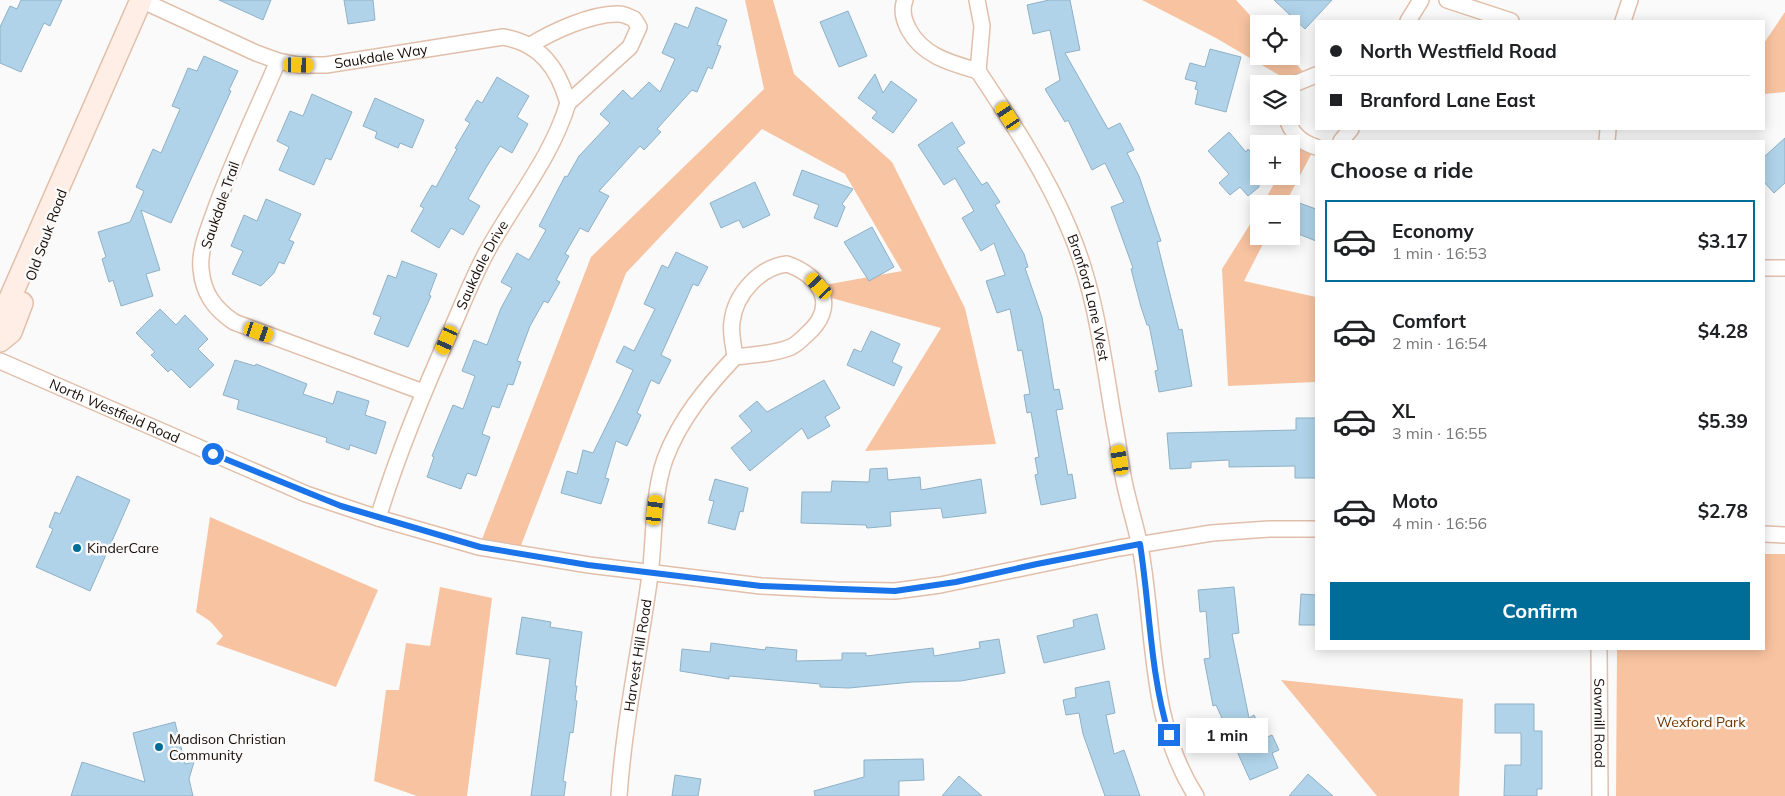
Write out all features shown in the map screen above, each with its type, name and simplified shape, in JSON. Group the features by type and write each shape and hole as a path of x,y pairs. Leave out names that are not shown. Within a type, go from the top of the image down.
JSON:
{"street":[{"name":"Saukdale Way","path":"141,0 278,61 299,65 326,66 503,37 521,40 552,66 563,87 568,104"},
{"name":"Old Sauk Road","path":"0,321 141,0"},
{"path":"905,0 903,5 904,22 914,40 944,61 978,71 982,26 977,0"},
{"path":"1409,20 1421,0"},
{"path":"1447,0 1508,20"},
{"path":"1623,20 1630,0"},
{"path":"529,46 549,33 593,18 619,14 634,18 638,27 630,47 568,104"},
{"name":"Saukdale Trail","path":"278,61 223,186 210,226 201,269 206,290 218,311 234,322 424,392"},
{"name":"Branford Lane West","path":"978,71 1008,116 1056,200 1071,232 1083,267 1100,334 1126,492 1140,544 1160,706 1187,782 1196,796"},
{"path":"1300,82 1315,75"},
{"name":"Saukdale Drive","path":"378,518 424,392 490,246 538,170 560,130 568,104"},
{"name":"Old Sauk Road","path":"0,297 86,124"},
{"name":"Old Sauk Road","path":"0,342 12,332 86,124"},
{"path":"1288,125 1301,141 1315,147"},
{"path":"1342,140 1350,130"},
{"path":"787,264 804,270 819,286 824,296 824,310 816,326 793,346 780,351 735,357 732,323 737,304 745,290 775,265 787,264"},
{"path":"1765,268 1785,268"},
{"name":"Harvest Hill Road","path":"619,796 650,573 657,490 665,459 686,415 704,390 735,357"},
{"name":"North Westfield Road","path":"0,361 306,494 378,518 480,547 650,573 761,586 895,591 956,582 1140,544 1212,533 1269,529 1315,529"},
{"path":"1765,534 1785,535"},
{"name":"Sawmill Road","path":"1599,650 1600,796"}],"green space":[{"path":"745,0 773,0 794,74 892,162 965,308 996,444 865,451 941,328 824,296 819,286 902,271 845,174 762,129 626,273 518,553 479,547 591,257 764,89"},
{"path":"1142,0 1236,0 1250,15 1250,58 1216,38"},
{"path":"1785,12 1785,92 1765,94 1765,42"},
{"path":"1262,65 1297,65 1308,77 1300,81 1300,75 1279,75"},
{"path":"1301,141 1315,147 1300,176"},
{"path":"1274,185 1295,185 1290,195 1267,195"},
{"path":"1250,224 1250,245 1262,245 1244,281 1315,297 1315,382 1228,386 1222,269"},
{"path":"210,517 378,590 336,687 216,644 223,636 210,621 196,612"},
{"name":"Wexford Park","path":"1765,554 1785,554 1785,796 1616,796 1617,650 1765,650"},
{"path":"440,587 492,598 467,796 417,796 374,781 386,690 399,690 406,643 430,646"},
{"path":"1281,680 1463,699 1459,796 1377,796"}],"building":[{"path":"21,0 62,0 50,26 44,23 21,72 0,63 0,27 10,6 17,9"},
{"path":"219,0 271,0 263,20"},
{"path":"344,0 373,0 375,20 348,24"},
{"path":"1049,0 1070,0 1080,50 1065,53 1108,129 1120,123 1134,150 1127,153 1139,176 1161,241 1157,242 1179,330 1182,329 1192,386 1159,392 1155,371 1158,370 1149,325 1147,325 1141,307 1131,269 1133,268 1111,207 1124,202 1105,163 1092,170 1068,120 1065,122 1045,89 1060,80 1050,30 1033,34 1027,5"},
{"path":"1274,0 1332,0 1305,29 1300,24 1300,15 1290,15"},
{"path":"696,7 727,20 717,45 721,46 712,69 708,67 697,92 692,90 657,129 661,132 644,150 640,146 599,191 609,196 588,232 580,228 565,254 569,256 556,280 560,282 548,303 544,301 530,326 517,361 521,362 513,385 508,384 499,408 492,406 482,434 490,437 476,476 467,473 461,489 427,477 434,457 432,456 453,405 463,409 475,376 462,371 474,340 487,345 501,308 512,288 501,282 517,253 529,260 546,230 539,226 565,176 567,177 579,156 610,123 600,114 623,90 632,99 649,82 660,92 675,59 662,53 675,23 688,28"},
{"path":"848,11 867,56 839,67 820,22"},
{"path":"1210,49 1241,57 1226,112 1195,104 1198,90 1195,89 1197,82 1185,79 1190,63 1205,67"},
{"path":"204,56 238,71 229,90 231,91 171,223 141,210 160,270 146,274 153,296 121,306 113,280 109,282 102,259 106,257 98,232 130,222 144,191 136,187 153,149 161,153 180,109 172,106 188,68 197,71"},
{"path":"875,74 883,93 891,81 917,100 893,133 872,118 877,112 858,98"},
{"path":"497,77 529,96 517,117 528,124 512,153 500,146 487,166 468,199 480,206 463,235 451,228 439,248 411,231 424,208 420,206 432,185 436,187 457,149 455,148 470,123 465,120 477,100 482,103"},
{"path":"312,94 352,112 331,160 326,158 314,185 279,170 289,147 277,141 290,111 303,116"},
{"path":"375,98 424,120 412,148 400,143 398,148 375,138 377,132 363,126"},
{"path":"952,122 965,143 957,148 982,185 987,182 1000,202 995,205 1024,254 1028,267 1025,268 1042,317 1054,390 1059,389 1063,409 1056,410 1068,475 1072,474 1076,498 1041,505 1035,475 1038,474 1035,458 1039,457 1031,412 1027,413 1024,395 1030,394 1022,350 1018,351 1010,309 997,313 986,281 1005,275 994,243 981,251 962,218 974,211 955,178 944,185 918,145"},
{"path":"1229,132 1246,152 1248,149 1250,151 1250,185 1259,185 1259,187 1248,196 1240,187 1230,195 1219,183 1229,174 1208,151"},
{"path":"1785,138 1785,183 1774,193 1765,183 1765,156"},
{"path":"802,170 853,189 842,204 845,207 837,227 814,218 819,205 793,195"},
{"path":"755,182 770,215 743,228 739,220 721,228 710,203"},
{"path":"266,199 301,214 289,240 294,242 284,264 279,262 274,273 261,286 232,274 243,251 231,246 244,215 257,221"},
{"path":"1300,203 1315,209 1315,241 1300,235"},
{"path":"872,227 894,267 869,281 844,242"},
{"path":"676,252 708,267 698,286 693,284 661,355 671,360 659,384 651,380 637,413 641,415 627,446 616,441 605,478 609,479 601,504 561,493 567,471 577,474 583,450 593,453 621,396 633,370 616,362 624,346 634,351 655,309 644,304 662,265 668,268"},
{"path":"402,261 437,274 429,295 431,296 408,347 374,334 381,317 373,314 388,275 396,278"},
{"path":"160,309 176,325 185,315 208,339 198,349 214,365 190,388 171,369 168,372 151,355 155,352 136,333"},
{"path":"871,331 900,344 892,362 902,367 894,386 847,365 854,349 861,352"},
{"path":"235,360 255,366 256,364 307,384 303,394 333,404 337,391 369,401 365,415 386,422 376,454 350,445 349,450 326,442 327,438 237,409 239,400 223,395"},
{"path":"824,380 840,408 825,417 830,426 808,439 802,428 750,471 731,448 752,431 739,416 757,401 767,412"},
{"path":"1296,418 1315,418 1315,478 1295,478 1295,466 1229,467 1229,460 1191,462 1191,468 1170,469 1167,433 1296,430"},
{"path":"887,468 888,480 920,477 921,490 981,479 986,513 943,518 941,508 890,512 891,526 867,528 866,525 801,523 802,492 831,492 832,481 869,482 870,469"},
{"name":"KinderCare","path":"77,476 130,500 90,591 36,567 53,529 49,527 55,512 60,514"},
{"path":"715,479 748,488 743,512 740,511 735,530 708,523 714,501 709,500"},
{"path":"1234,587 1239,633 1232,634 1249,718 1254,715 1265,738 1272,735 1279,750 1272,753 1278,768 1250,780 1216,705 1213,706 1204,659 1210,658 1206,611 1200,612 1198,590"},
{"path":"1301,594 1315,595 1315,625 1299,625"},
{"path":"1097,614 1105,649 1044,663 1037,636 1074,627 1073,620"},
{"path":"522,617 551,622 550,627 582,632 575,686 577,686 575,700 577,701 573,733 570,732 563,781 566,782 564,796 531,796 550,659 516,654"},
{"path":"999,639 1005,673 961,681 912,682 849,688 820,687 820,684 729,676 729,679 680,671 682,649 710,652 711,643 765,650 766,647 797,650 796,661 842,660 842,653 866,653 866,656 933,648 934,656 980,648 979,642"},
{"path":"1109,681 1115,713 1106,715 1114,754 1124,750 1140,796 1105,796 1083,734 1079,713 1066,715 1063,700 1076,697 1075,688"},
{"path":"1495,704 1534,704 1534,731 1542,731 1542,789 1537,789 1537,796 1504,796 1505,765 1521,765 1521,733 1495,733"},
{"name":"Madison Christian Community","path":"175,722 185,764 194,762 189,779 193,796 71,796 82,762 145,782 133,733"},
{"path":"923,759 924,780 899,781 899,796 815,796 814,791 864,777 864,760"},
{"path":"1308,774 1333,796 1289,796"},
{"path":"675,775 701,779 698,796 672,796"},
{"path":"959,776 982,796 942,796"}],"place":[{"name":"KinderCare","path":"77,548"},
{"name":"Madison Christian Community","path":"159,747"}],"route":[{"path":"213,454 306,494 378,518 480,547 588,565 761,586 895,591 989,576 1037,564 1140,544 1147,588 1154,668 1160,706 1169,735"}]}
